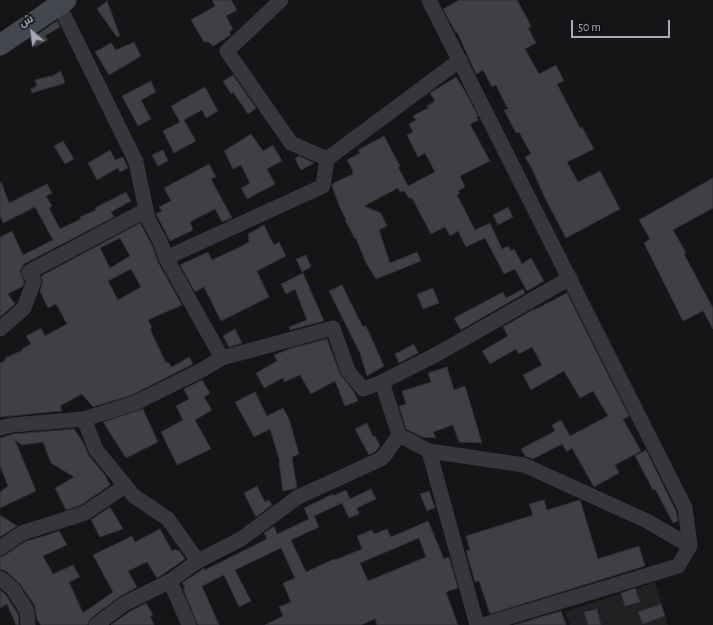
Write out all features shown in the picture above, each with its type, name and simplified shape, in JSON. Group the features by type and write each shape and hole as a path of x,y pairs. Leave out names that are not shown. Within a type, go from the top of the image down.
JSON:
{"main road":[{"path":"0,45 63,2"}],"street":[{"path":"281,0 227,51 291,143 327,159"},
{"path":"429,0 685,508 690,546 678,566 483,625"},
{"path":"63,2 136,162 148,218 160,241 166,258 222,358"},
{"path":"166,258 323,186 327,159 460,60"},
{"path":"0,329 24,308 34,281 29,272 146,210"},
{"path":"0,428 12,425 84,419 135,403 200,371 222,358 333,328 348,371 363,389 382,382 438,353 570,278"},
{"path":"382,382 399,435 429,452 524,465 647,521 690,546"},
{"path":"84,419 96,450 134,496 168,519 198,561"},
{"path":"96,625 124,604 170,581 198,561 241,539 298,497 381,459 399,435"},
{"path":"429,452 477,625"},
{"path":"0,548 22,533 85,513 126,486"},
{"path":"0,578 13,589 27,611 28,625"},
{"path":"170,581 189,625"}],"shaded area":[{"path":"655,582 668,625 570,625 565,612"}],"building":[{"path":"212,0 231,0 237,10 226,16 233,29 229,32 231,35 213,46 209,42 204,42 191,20 215,6"},
{"path":"459,0 517,0 528,20 531,27 528,28 536,43 525,49 539,74 556,65 564,81 557,84 580,128 582,127 594,149 567,162 578,182 600,171 620,209 566,238 525,157 531,154 519,132 516,133 504,110 508,109 496,85 492,87 483,70 476,74 457,32 456,33 443,9"},
{"path":"107,1 120,36 117,37 97,9"},
{"path":"57,21 60,27 45,36 48,40 35,47 30,39"},
{"path":"134,42 141,56 109,75 95,52 111,43 116,50"},
{"path":"61,71 65,83 32,93 31,89 37,86 35,80 51,77"},
{"path":"233,75 256,108 248,114 233,92 231,94 223,81"},
{"path":"456,77 478,116 476,117 479,120 470,124 490,161 460,176 465,187 458,191 460,193 457,195 475,230 490,223 502,249 508,246 511,251 514,249 522,264 531,258 544,281 527,291 515,269 504,274 485,238 466,247 458,231 450,236 445,227 431,234 412,198 410,199 404,191 400,192 398,188 364,206 381,213 387,226 379,230 390,263 417,252 421,261 376,279 366,263 356,238 355,239 345,220 346,219 340,208 332,186 332,184 353,174 347,160 360,153 358,150 384,136 400,166 398,167 408,186 435,172 425,153 418,157 407,135 413,132 409,124 416,120 413,116 428,108 427,106 435,101 430,93"},
{"path":"151,81 156,92 141,100 151,119 138,126 122,96"},
{"path":"205,87 218,111 206,118 202,110 184,120 196,141 174,153 163,131 180,122 171,106"},
{"path":"251,134 263,151 273,145 282,161 267,169 275,184 247,199 241,188 250,183 241,165 233,169 224,151"},
{"path":"63,141 74,159 65,164 54,146"},
{"path":"110,150 115,160 123,157 128,168 120,172 118,168 97,180 88,163"},
{"path":"163,150 168,161 158,166 152,155"},
{"path":"299,156 314,163 301,170 295,159"},
{"path":"209,164 216,177 211,179 232,218 222,222 215,209 190,222 193,230 170,241 156,214 162,211 159,207 171,201 164,188"},
{"path":"713,178 713,208 673,230 713,308 713,329 703,311 683,321 644,243 650,239 639,220"},
{"path":"1,182 9,203 47,184 52,193 46,196 52,206 49,208 60,229 81,219 80,217 96,210 95,208 126,192 131,201 111,212 114,217 24,264 20,271 24,282 23,286 8,294 15,304 0,317 0,237 12,231 23,255 53,240 35,207 3,223 0,216"},
{"path":"508,207 513,217 498,225 493,215"},
{"path":"140,223 152,245 158,262 182,305 148,320 152,328 150,329 166,363 168,362 172,367 189,357 193,364 132,395 93,407 82,394 60,406 62,411 0,417 0,363 6,360 5,358 23,350 22,349 31,344 26,336 41,328 45,336 67,324 56,304 48,308 40,291 43,281 41,276","holes":["120,238 130,256 110,268 100,248","131,269 141,287 118,300 108,281"]},
{"path":"264,225 274,245 279,242 286,256 257,271 269,297 221,321 204,287 195,292 180,265 208,252 212,260 238,248 249,242 248,234"},
{"path":"306,255 311,267 302,272 296,259"},
{"path":"303,273 324,321 290,330 289,327 307,320 295,289 286,294 281,284"},
{"path":"342,285 363,327 366,326 384,366 367,376 360,353 329,291"},
{"path":"433,288 439,303 423,309 417,294"},
{"path":"523,289 525,293 461,330 454,318 503,292 506,298"},
{"path":"567,293 629,416 623,419 641,451 615,465 619,473 594,487 572,448 567,452 562,444 533,459 525,456 521,449 555,431 552,425 561,420 570,436 608,416 593,391 580,398 564,371 531,390 523,375 542,365 532,347 519,354 516,349 490,364 482,351 508,336 503,327 534,309"},
{"path":"235,329 242,343 229,347 223,336"},
{"path":"327,339 340,374 354,392 358,401 345,406 335,381 311,394 300,375 284,382 283,378 264,388 256,373 277,361 274,355 292,348"},
{"path":"414,344 418,353 399,363 395,354"},
{"path":"447,367 454,390 465,386 482,443 459,442 453,425 433,432 436,438 422,437 406,429 399,406 406,404 402,391 431,382 428,373"},
{"path":"202,380 210,393 204,397 212,410 195,420 211,449 177,465 161,432 183,420 176,406 189,399 184,389"},
{"path":"255,392 267,416 283,408 289,419 299,454 292,457 297,488 283,491 280,462 270,429 254,437 235,402"},
{"path":"143,409 158,442 126,458 103,422"},
{"path":"367,423 373,437 375,436 380,446 376,451 369,455 355,429"},
{"path":"74,429 83,442 89,456 105,475 110,485 81,505 66,510 55,488 74,477 51,463 43,442 22,445 15,440 36,491 0,508 0,492 8,486 0,466 0,438 13,434"},
{"path":"646,450 676,511 678,521 673,523 635,456"},
{"path":"257,486 265,502 269,500 272,505 256,517 244,493"},
{"path":"371,489 376,499 357,508 359,514 349,518 342,503 314,516 319,527 291,540 306,572 334,559 335,560 362,549 357,536 372,530 374,534 387,529 391,537 428,521 444,559 449,557 458,588 446,592 458,625 377,625 375,619 361,625 265,625 283,616 279,607 291,602 283,583 295,578 281,548 235,570 251,601 239,607 224,575 202,586 219,625 198,625 183,589 185,588 182,583 204,568 205,570 267,539 264,533 274,526 277,534 309,519 304,508 333,494 333,496 346,490 350,499","holes":["419,538 426,557 368,581 360,563"]},
{"path":"429,491 435,508 427,511 420,494"},
{"path":"544,500 547,510 580,500 598,559 639,546 645,566 490,614 479,581 475,582 466,551 470,550 466,536 533,515 529,504"},
{"path":"110,507 123,529 100,537 91,520"},
{"path":"0,515 17,526 0,537"},
{"path":"160,529 172,551 176,549 177,551 179,550 185,559 157,578 147,562 128,571 137,587 119,597 91,618 87,625 41,625 37,620 35,606 20,584 6,571 0,569 0,557 26,541 59,531 67,545 43,556 53,574 73,565 80,577 69,582 83,613 113,592 93,555 132,536 135,542"},
{"path":"635,588 640,602 625,606 621,593"},
{"path":"0,590 6,595 18,614 19,625 16,625 7,604 0,608"},
{"path":"146,603 153,615 150,616 154,625 111,625 129,612"},
{"path":"661,604 665,616 643,624 638,612"},
{"path":"597,609 601,625 588,625 584,612"},
{"path":"561,611 566,625 514,625"}]}
